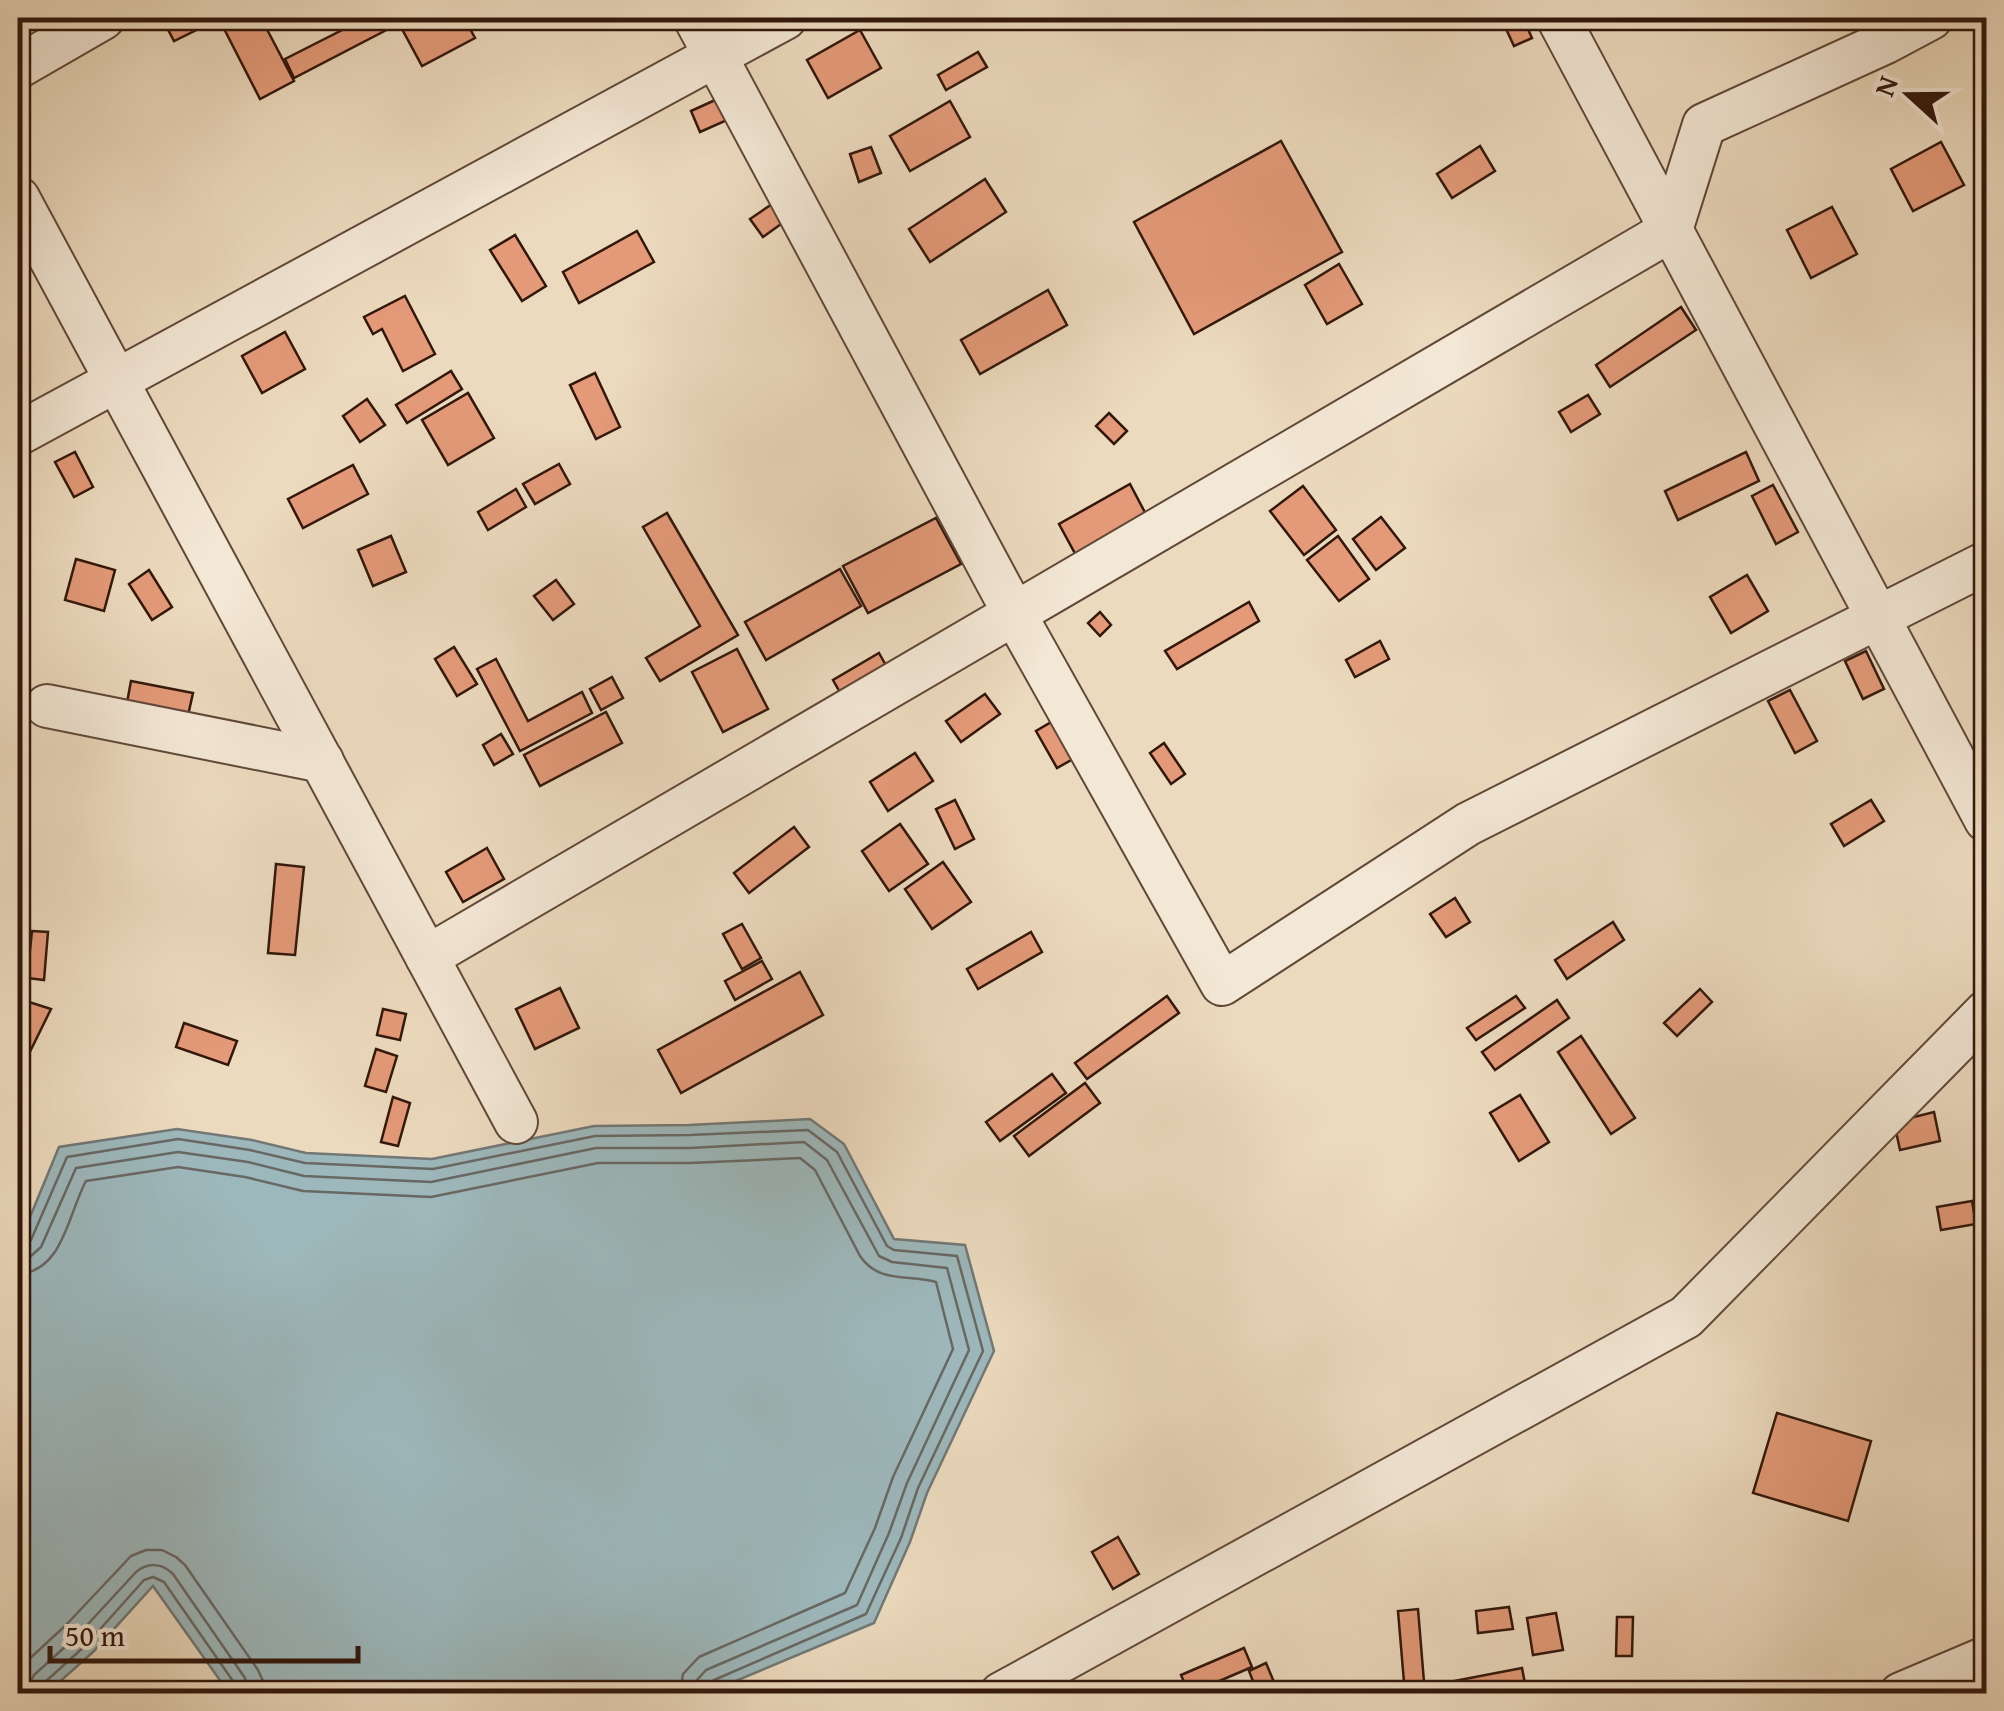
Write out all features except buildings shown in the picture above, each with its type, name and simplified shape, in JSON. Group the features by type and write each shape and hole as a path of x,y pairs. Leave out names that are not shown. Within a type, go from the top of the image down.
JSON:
{"street":[{"path":"18,67 103,18"},
{"path":"695,18 1014,612 1222,984 1468,824 1986,563"},
{"path":"18,434 786,18"},
{"path":"1558,18 1986,820"},
{"path":"428,957 1670,230 1704,125 1931,18"},
{"path":"18,198 516,1122"},
{"path":"47,706 322,760"},
{"path":"1001,1694 1686,1317 1986,1012"},
{"path":"1900,1694 1986,1658"}],"water":[{"path":"810,1119 844,1144 894,1239 965,1245 994,1351 927,1493 874,1623 707,1693 229,1693 153,1586 93,1652 47,1693 18,1694 18,1246 59,1147 177,1129 306,1153 432,1159 594,1126"}]}
